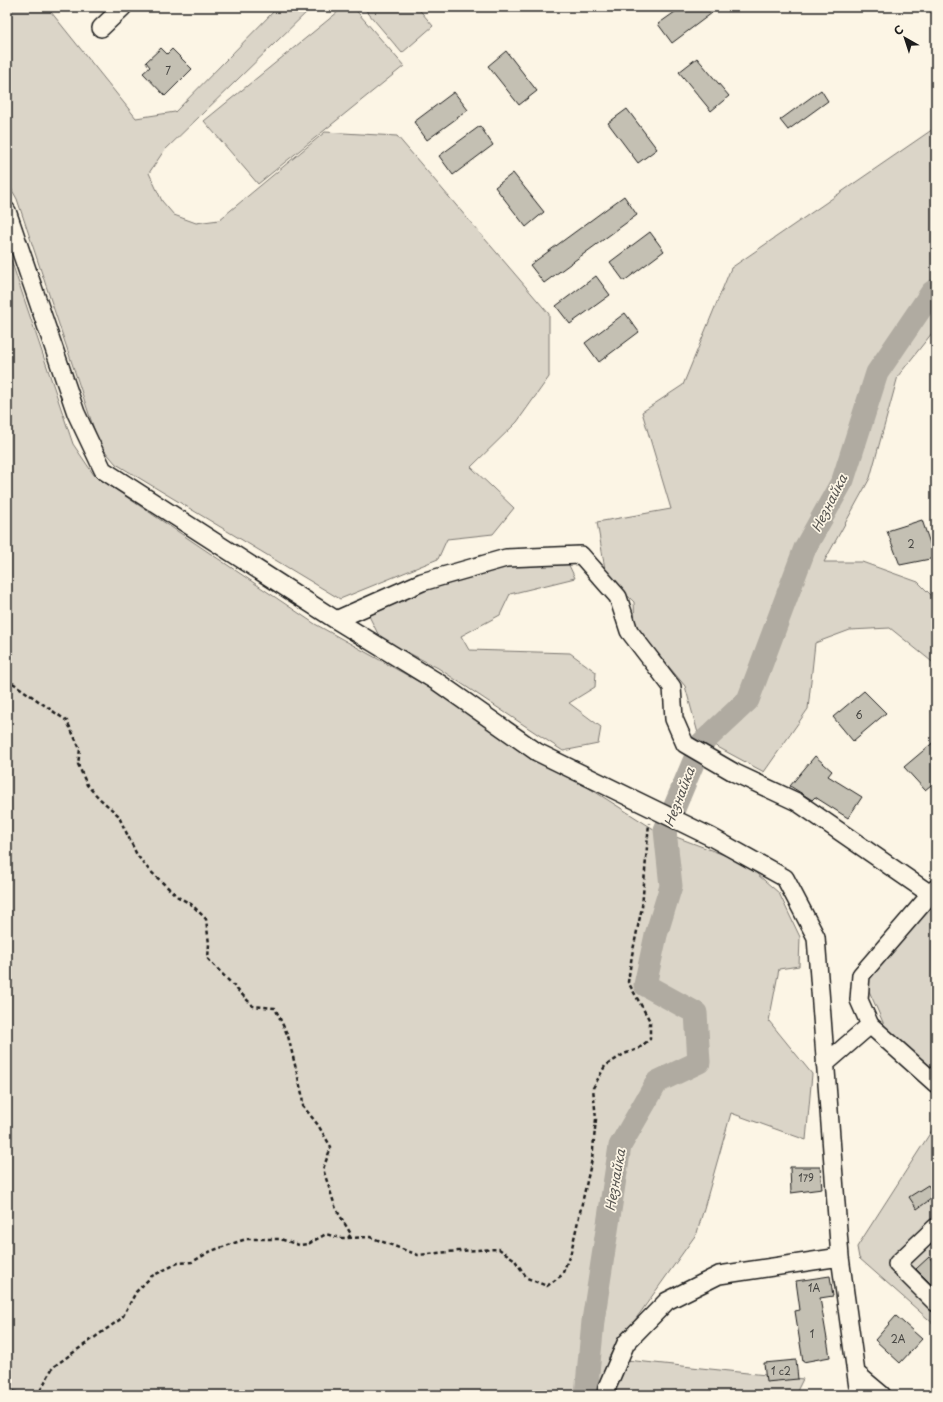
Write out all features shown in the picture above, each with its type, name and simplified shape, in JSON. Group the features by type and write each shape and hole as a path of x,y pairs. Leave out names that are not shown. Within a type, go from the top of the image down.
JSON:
{"street":[{"path":"101,28 123,7"},
{"path":"7,211 76,413 103,470 336,620 439,683 537,752 711,836 785,878 816,937 840,1257 859,1395"},
{"path":"336,620 422,582 506,558 581,555 618,597 629,631 672,687 674,719 685,744 735,773 797,802 934,893 861,975 859,1000 870,1025 936,1084"},
{"path":"825,1064 870,1025"},
{"path":"936,1227 897,1264 936,1303"},
{"path":"606,1395 606,1386 626,1344 667,1301 719,1275 840,1257"},
{"path":"857,1374 882,1395"}],"path":[{"path":"7,679 68,721 80,749 78,764 87,785 98,798 118,815 137,855 149,870 178,897 191,904 206,919 209,944 208,959 253,1006 275,1008 288,1036 302,1094 303,1106 318,1125 331,1147 323,1169 336,1209 351,1234 348,1238"},
{"path":"32,1395 40,1391 53,1367 122,1318 136,1292 152,1276 178,1263 192,1262 211,1251 246,1239 280,1239 299,1245 308,1244 326,1234 340,1238 370,1237 418,1255 499,1249 514,1259 527,1278 547,1286 562,1275 571,1252 592,1159 596,1119 593,1088 605,1066 624,1054 638,1049 650,1039 650,1021 628,982 642,907 650,807"},
{"path":"7,1389 23,1395"}],"shaded area":[{"path":"7,7 47,7 136,118 175,112 278,7 312,7 163,152 149,173 162,201 174,215 196,223 219,220 325,132 397,136 549,314 549,377 517,422 471,467 514,508 493,534 447,539 438,559 340,599 116,464 99,444 17,199 7,181"},
{"path":"344,7 353,7 404,66 258,184 204,121"},
{"path":"363,7 417,7 433,26 402,53"},
{"path":"936,127 936,328 898,376 870,478 824,562 862,562 918,582 936,600 936,665 890,628 850,630 815,643 808,709 764,772 699,737 685,686 635,626 634,602 606,575 597,522 671,509 642,412 683,385 731,268"},
{"path":"7,248 73,444 94,475 315,624 441,694 652,828 743,862 779,893 800,937 799,966 779,969 769,1021 812,1074 806,1140 731,1113 697,1233 608,1358 803,1379 795,1395 7,1395"},
{"path":"567,561 575,578 510,594 500,615 461,636 469,650 570,653 596,672 595,687 569,703 601,727 598,744 563,751 438,668 380,638 368,614 430,588 500,566"},
{"path":"936,893 936,1075 886,1029 865,982"},
{"path":"936,1124 936,1326 859,1258 857,1247"}],"building":[{"path":"682,7 708,7 712,13 672,43 658,24"},
{"path":"161,48 167,54 172,49 192,69 165,96 143,73 150,67 146,62"},
{"path":"506,51 537,91 519,105 488,66"},
{"path":"697,58 729,96 711,111 679,72"},
{"path":"821,90 828,101 788,130 780,120"},
{"path":"454,92 468,110 427,140 414,122"},
{"path":"627,109 657,149 638,163 608,123"},
{"path":"480,126 493,145 453,175 439,156"},
{"path":"513,173 544,212 526,227 495,187"},
{"path":"624,196 637,215 544,283 530,265"},
{"path":"650,232 664,251 624,281 610,262"},
{"path":"596,276 610,295 570,324 556,306"},
{"path":"625,313 639,332 599,362 585,343"},
{"path":"922,520 935,558 900,565 887,531"},
{"path":"864,691 886,713 853,741 833,717"},
{"path":"936,740 936,781 925,790 904,767"},
{"path":"815,756 832,771 828,776 862,797 848,818 815,797 812,800 790,786"},
{"path":"790,1167 820,1167 822,1189 791,1193"},
{"path":"928,1185 935,1196 917,1209 909,1197"},
{"path":"929,1257 936,1265 936,1279 931,1284 916,1269"},
{"path":"830,1276 833,1296 820,1298 830,1357 803,1362 795,1311 800,1310 796,1281"},
{"path":"896,1316 922,1339 900,1363 875,1340"},
{"path":"796,1360 798,1379 766,1382 764,1363"}],"waterway":[{"name":"Незнайка","path":"586,1395 593,1321 620,1146 657,1082 699,1062 696,1013 645,985 656,935 671,886 665,830 701,744 748,700 805,548 843,480 877,373 932,292 936,290"}]}
